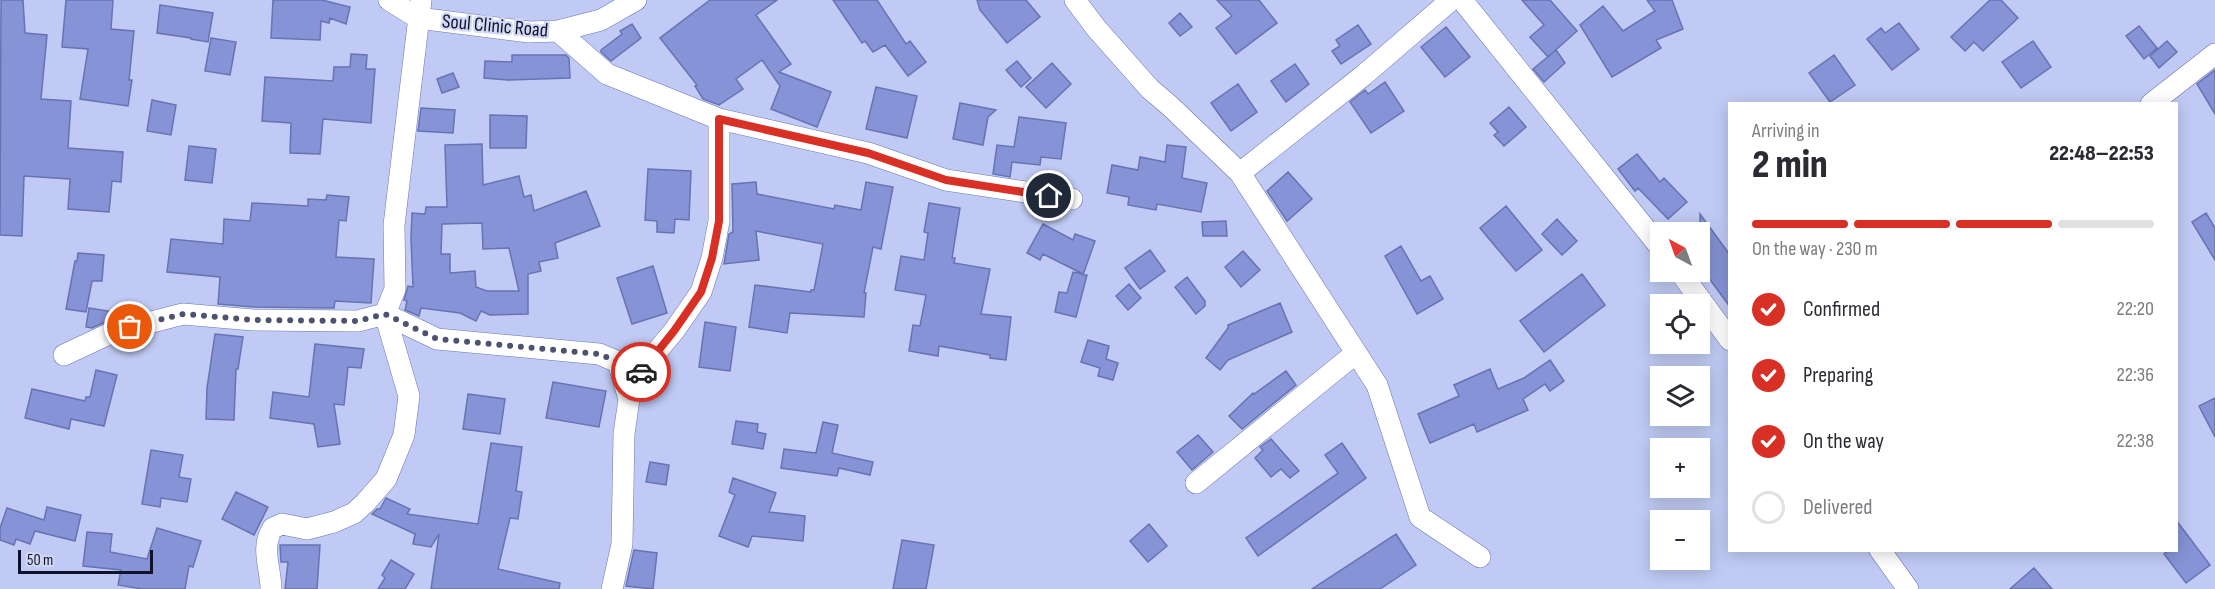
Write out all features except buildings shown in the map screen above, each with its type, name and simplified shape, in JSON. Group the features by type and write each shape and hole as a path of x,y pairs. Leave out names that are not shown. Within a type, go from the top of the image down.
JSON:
{"street":[{"name":"Soul Clinic Road","path":"389,0 419,9 529,32 558,31 602,10 636,0"},
{"path":"1075,0 1096,28 1150,89 1240,173 1377,385 1420,517 1480,557"},
{"path":"1240,173 1364,75 1451,0"},
{"path":"1462,0 1650,235"},
{"path":"271,589 266,561 268,538 273,528 282,524 308,529 334,522 354,513 386,479 404,435 409,396 385,314 395,289 394,225 419,9"},
{"path":"558,31 607,74 719,119 868,153 946,180 1072,199"},
{"path":"2154,102 2215,54"},
{"path":"616,588 622,544 624,434 628,399 642,369 674,331 701,292 712,258 719,221 719,119"},
{"path":"1687,282 1728,337"},
{"path":"64,355 113,332 183,314 254,320 358,321 385,314 437,339 599,354 618,362 628,399"},
{"path":"1196,483 1356,353"},
{"path":"1881,552 1908,589"}],"way so far":[{"path":"130,327 183,314 254,320 358,321 385,314 437,339 599,354 618,362 628,399 641,372"}],"route":[{"path":"641,372 701,292 712,258 719,221 719,119 868,153 946,180 1049,196"}]}
